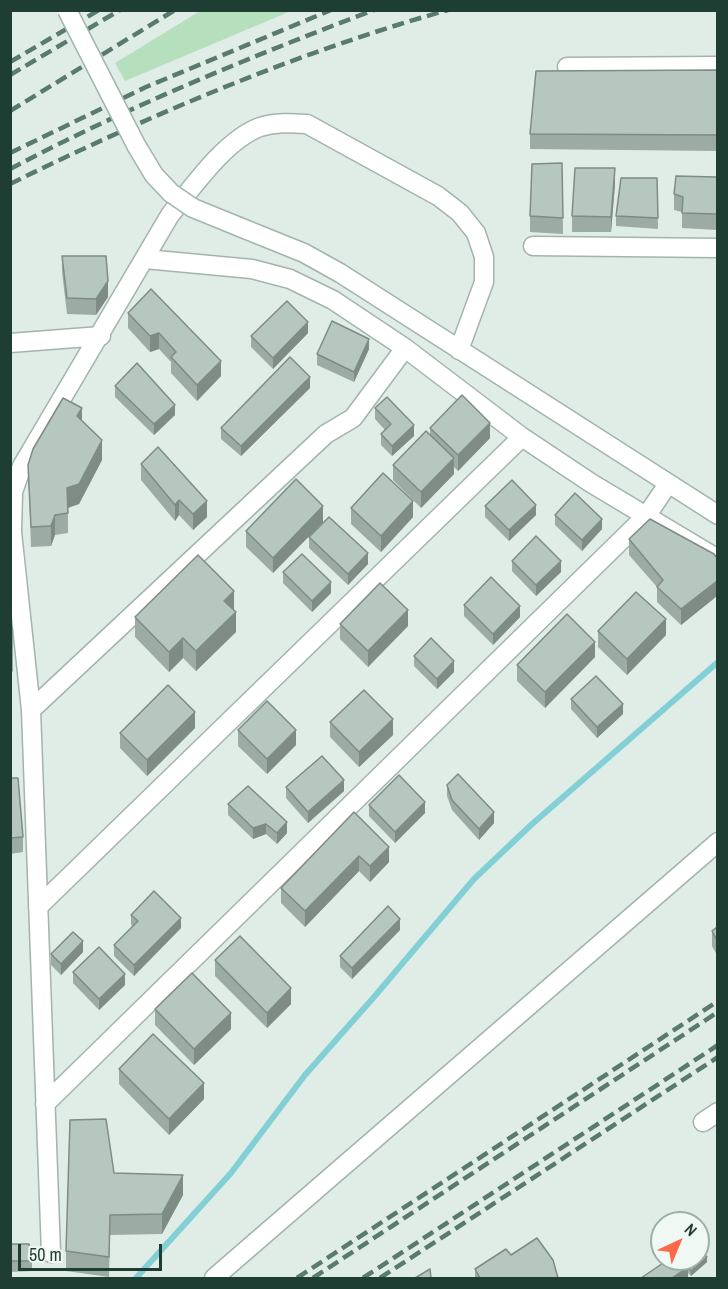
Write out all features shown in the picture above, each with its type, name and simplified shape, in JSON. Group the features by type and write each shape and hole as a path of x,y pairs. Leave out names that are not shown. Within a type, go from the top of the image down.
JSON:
{"street":[{"path":"67,10 136,145 154,175 171,193 193,208 304,253 340,273 717,515"},
{"path":"567,67 717,66"},
{"path":"51,1253 31,710 12,532 13,492 22,466 101,336 170,215 199,179 236,141 259,128 282,123 307,124 438,196 460,213 476,233 484,256 484,282 459,350"},
{"path":"533,246 717,248"},
{"path":"145,259 252,269 290,279 333,300 405,348 522,437 591,483 647,515 717,560"},
{"path":"10,344 101,336"},
{"path":"31,710 326,434 353,418 405,348"},
{"path":"38,907 522,437"},
{"path":"45,1104 647,515 668,484"},
{"path":"214,1278 717,842"}],"green space":[{"path":"200,11 291,11 125,81 115,63"}],"building":[{"path":"717,70 717,135 530,134 536,71"},
{"path":"562,163 563,218 530,216 532,164"},
{"path":"575,168 615,168 611,217 572,216"},
{"path":"676,176 717,177 717,214 682,213 683,197 674,194"},
{"path":"621,178 657,178 658,218 616,216"},
{"path":"62,256 106,256 108,281 96,299 67,298"},
{"path":"151,289 221,361 197,385 171,357 176,352 159,333 150,336 128,313"},
{"path":"287,301 308,322 273,358 251,336"},
{"path":"332,321 369,339 354,372 317,354"},
{"path":"290,357 310,377 241,446 221,428"},
{"path":"137,363 175,405 154,424 115,386"},
{"path":"462,395 490,423 458,455 430,428"},
{"path":"387,397 414,425 392,446 381,434 391,424 375,408"},
{"path":"63,398 82,408 77,416 102,440 79,484 67,488 68,513 55,515 51,526 31,527 28,465 33,449"},
{"path":"426,431 454,458 421,492 393,465"},
{"path":"158,447 207,501 193,514 179,500 175,505 141,464"},
{"path":"383,473 413,501 381,536 351,508"},
{"path":"296,479 323,506 273,558 246,531"},
{"path":"512,480 536,505 509,530 485,506"},
{"path":"575,493 602,519 582,540 555,515"},
{"path":"329,517 368,553 348,574 309,537"},
{"path":"650,519 714,554 717,558 717,581 681,609 657,587 663,580 629,539"},
{"path":"536,536 561,561 536,585 512,561"},
{"path":"302,554 331,582 312,601 283,572"},
{"path":"198,555 234,591 224,601 236,612 196,651 183,638 169,652 135,617"},
{"path":"491,577 520,606 493,634 464,605"},
{"path":"380,583 408,610 368,651 340,624"},
{"path":"636,592 666,619 627,659 598,631"},
{"path":"567,614 595,642 545,692 517,665"},
{"path":"10,627 12,627 12,671 10,671"},
{"path":"431,638 454,661 437,679 414,656"},
{"path":"596,676 623,704 597,727 571,699"},
{"path":"168,685 195,712 147,760 120,733"},
{"path":"364,690 393,719 359,752 330,722"},
{"path":"267,701 296,730 267,759 238,730"},
{"path":"322,756 344,780 308,812 286,787"},
{"path":"458,774 494,812 479,829 452,800 447,785"},
{"path":"399,775 425,802 395,832 369,805"},
{"path":"10,778 18,778 23,837 10,838"},
{"path":"248,786 287,822 277,833 266,824 253,828 228,804"},
{"path":"354,812 389,847 370,866 359,856 305,911 281,888"},
{"path":"154,891 181,918 134,965 114,945 138,921 131,915"},
{"path":"388,906 400,919 352,968 340,956"},
{"path":"717,927 717,940 712,931"},
{"path":"73,932 83,941 61,964 51,954"},
{"path":"240,936 291,988 267,1013 215,960"},
{"path":"99,947 125,974 99,999 73,972"},
{"path":"192,973 231,1013 194,1049 155,1009"},
{"path":"153,1034 204,1083 169,1119 119,1069"},
{"path":"106,1119 114,1173 183,1175 162,1214 110,1215 109,1257 66,1251 70,1120"},
{"path":"537,1238 553,1260 558,1278 480,1278 475,1269 506,1249 511,1255"},
{"path":"10,1244 29,1244 32,1261 10,1261"},
{"path":"430,1269 431,1278 415,1278"},
{"path":"651,1271 682,1271 672,1278 641,1278"}],"waterway":[{"path":"136,1278 231,1173 305,1075 474,879 531,825 718,662"}],"railway":[{"path":"10,62 99,10"},
{"path":"10,75 120,10"},
{"path":"10,111 175,10"},
{"path":"10,153 146,87 331,10"},
{"path":"10,169 54,146 189,84 374,10"},
{"path":"10,184 116,134 280,65 448,10"},
{"path":"297,1278 718,1001"},
{"path":"313,1278 718,1012"},
{"path":"363,1278 718,1045"},
{"path":"380,1278 718,1057"}]}
